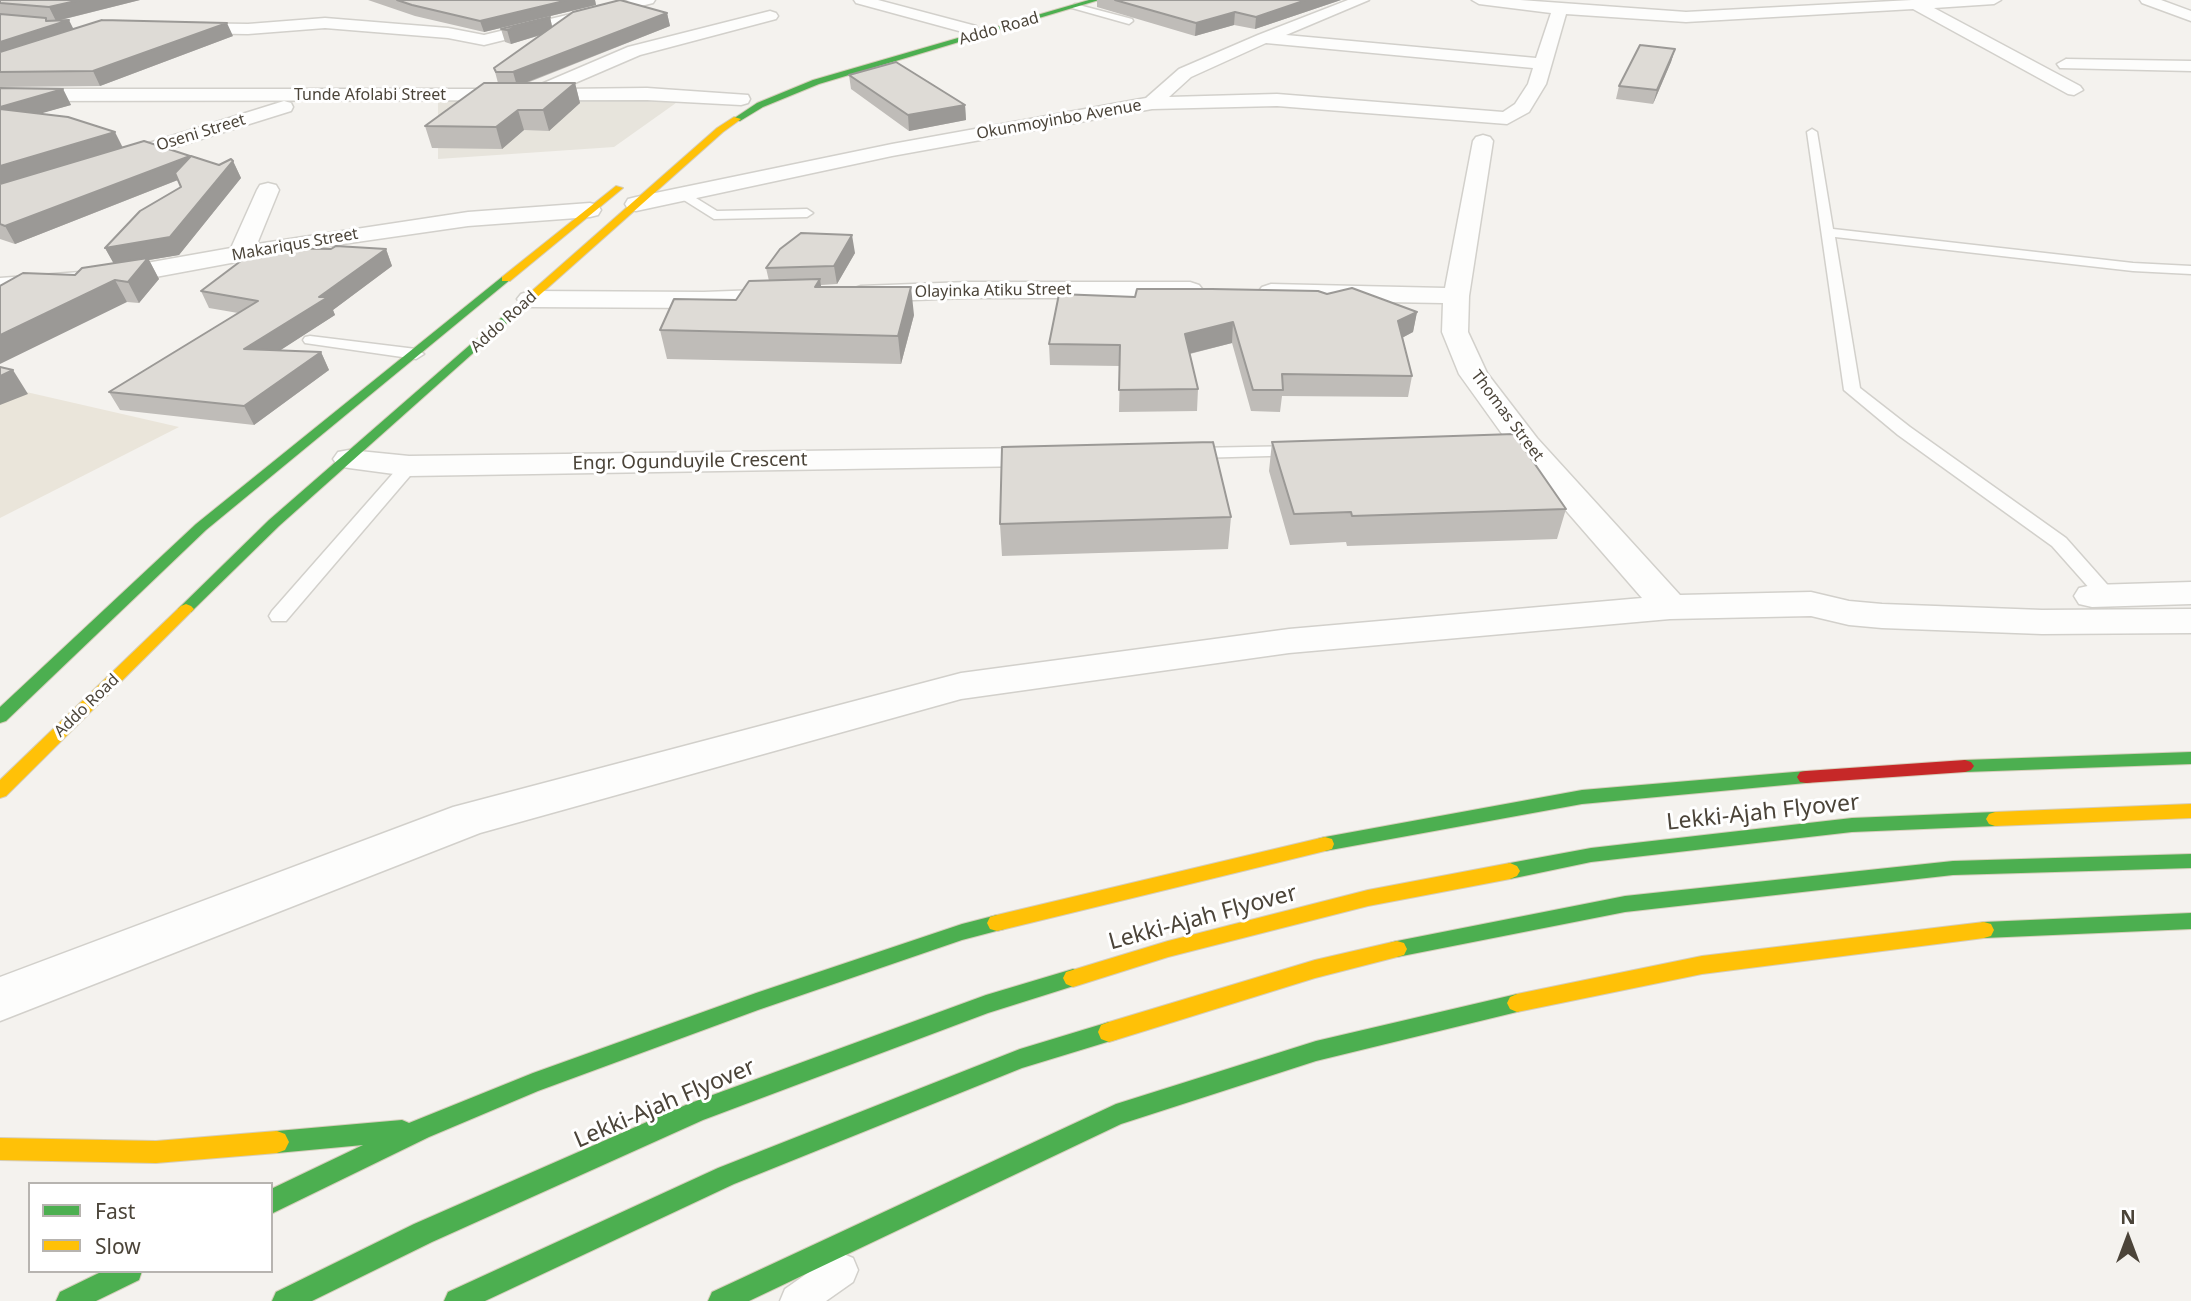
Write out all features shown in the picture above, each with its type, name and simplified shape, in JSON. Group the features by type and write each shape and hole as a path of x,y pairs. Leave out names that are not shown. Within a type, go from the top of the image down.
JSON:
{"main road":[{"name":"Addo Road","path":"702,124 741,99 842,63 1073,3 1096,0"},
{"name":"Addo Road","path":"0,791 274,523 720,130 787,92 1073,3"},
{"name":"Addo Road","path":"0,717 201,527 590,210 635,177"},
{"path":"273,1201 421,1129 572,1069 962,932 1331,843 1582,797 1892,769 2191,758"},
{"name":"Lekki-Ajah Flyover","path":"285,1301 423,1233 696,1112 986,1004 1168,949 1368,898 1591,855 1852,825 2191,811"},
{"path":"457,1301 726,1176 1020,1059 1315,969 1434,940 1625,904 1939,870 2191,861"},
{"path":"721,1301 1115,1115 1316,1051 1500,1007 1702,965 1992,929 2191,921"},
{"path":"0,1149 156,1152 421,1129"},
{"path":"69,1301 126,1273"}],"street":[{"path":"583,0 613,8"},
{"path":"160,28 248,29 325,23 448,33 484,40 648,0"},
{"path":"861,0 970,29"},
{"path":"1152,103 1185,73 1264,38 1362,0"},
{"path":"1479,0 1560,9 1686,17 1726,16 1763,7 1919,6 1994,0"},
{"path":"2147,0 2191,16"},
{"path":"1919,6 2074,90"},
{"name":"Okunmoyinbo Avenue","path":"636,204 892,150 1152,103 1282,93 1486,130 1513,116 1522,108 1537,84 1560,9"},
{"path":"533,95 634,51 770,16"},
{"path":"1726,16 1739,31"},
{"path":"1264,38 1545,64"},
{"path":"1308,58 1321,44"},
{"path":"2066,64 2191,66"},
{"name":"Tunde Afolabi Street","path":"0,95 647,94 741,99"},
{"name":"Oseni Street","path":"96,166 323,95"},
{"name":"Thomas Street","path":"1486,130 1456,296 1455,332 1473,374 1512,446 1670,607"},
{"path":"240,255 268,190"},
{"name":"Makariqus Street","path":"0,286 107,278 301,243 468,219 590,210"},
{"name":"Olayinka Atiku Street","path":"842,295 967,290 1216,290"},
{"path":"1242,291 1456,296"},
{"path":"530,299 704,300 815,296"},
{"name":"Engr. Ogunduyile Crescent","path":"349,459 409,466 1031,457"},
{"path":"0,999 469,819 961,686 1289,641 1670,607 2191,593"},
{"path":"1811,604 1849,613 1882,616 2042,622 2191,621"}],"lane":[{"path":"1073,3 1129,21"},
{"path":"1812,132 1852,390 1904,431 2059,542 2106,595"},
{"path":"683,194 714,215 807,213"},
{"path":"1828,232 2133,267 2191,270"},
{"path":"310,340 416,354"},
{"path":"1195,453 1320,450"},
{"path":"279,616 409,466"},
{"path":"797,1301 971,1181"}],"shaded area":[{"path":"438,96 683,98 614,147 438,159"},
{"path":"0,386 179,427 0,518"}],"building":[{"path":"0,0 80,0 49,7 0,3"},
{"path":"397,0 568,0 480,21"},
{"path":"620,0 667,13 513,72 496,72 494,68 573,12"},
{"path":"1115,0 1306,0 1256,17 1235,12 1196,23"},
{"path":"0,14 46,18 46,21 69,20 0,42"},
{"path":"550,17 507,30 501,29"},
{"path":"102,20 227,23 93,71 0,72 0,52"},
{"path":"1640,45 1675,49 1657,90 1619,86"},
{"path":"896,62 965,105 908,115 849,75"},
{"path":"484,83 575,83 543,110 518,110 496,127 425,126"},
{"path":"0,88 63,89 0,107"},
{"path":"0,109 68,117 115,132 0,166"},
{"path":"144,141 190,156 5,226 0,224 0,184"},
{"path":"191,156 219,165 231,159 233,161 170,237 105,248 140,211 181,187 175,173"},
{"path":"801,233 852,235 834,266 766,268 780,249"},
{"path":"336,246 386,249 319,297 328,297 244,349 321,352 244,406 109,392 258,301 201,291 258,248 331,249"},
{"path":"148,258 128,282 115,280 0,335 0,286 23,273 75,275 82,268"},
{"path":"820,279 815,287 911,287 898,336 660,330 674,299 736,300 749,281"},
{"path":"1352,288 1417,312 1398,321 1412,376 1282,374 1283,390 1253,390 1233,322 1185,334 1198,389 1119,390 1120,345 1049,344 1059,294 1135,297 1137,289 1212,289 1318,291 1327,294"},
{"path":"0,367 13,370 0,376"},
{"path":"1514,434 1566,509 1352,516 1351,512 1294,514 1272,442"},
{"path":"1213,442 1231,517 1000,524 1002,447"}],"traffic: fast":[{"path":"737,119 760,105 816,82 1096,0"},
{"path":"0,717 201,527 506,279"},
{"path":"186,609 274,523 521,306"},
{"path":"1965,766 2191,758"},
{"path":"1325,844 1582,797 1806,777"},
{"path":"1510,871 1591,855 1852,825 1995,819"},
{"path":"1397,949 1625,904 1953,868 2191,861"},
{"path":"1984,930 2191,921"},
{"path":"273,1201 421,1129 533,1083 756,1002 962,932 997,923"},
{"path":"285,1301 423,1233 696,1112 986,1004 1073,978"},
{"path":"721,1301 1116,1115 1316,1051 1517,1003"},
{"path":"457,1301 726,1176 1020,1059 1109,1032"},
{"path":"277,1142 402,1131"},
{"path":"69,1301 126,1273"}],"traffic: slow":[{"path":"521,306 720,130 737,119"},
{"path":"506,279 619,188"},
{"path":"0,791 186,609"},
{"path":"1995,819 2191,811"},
{"path":"997,923 1325,844"},
{"path":"1073,978 1168,949 1368,898 1510,871"},
{"path":"1517,1003 1702,965 1984,930"},
{"path":"1109,1032 1315,969 1397,949"},
{"path":"0,1149 156,1152 277,1142"}],"traffic: jam":[{"path":"1806,777 1965,766"}]}
